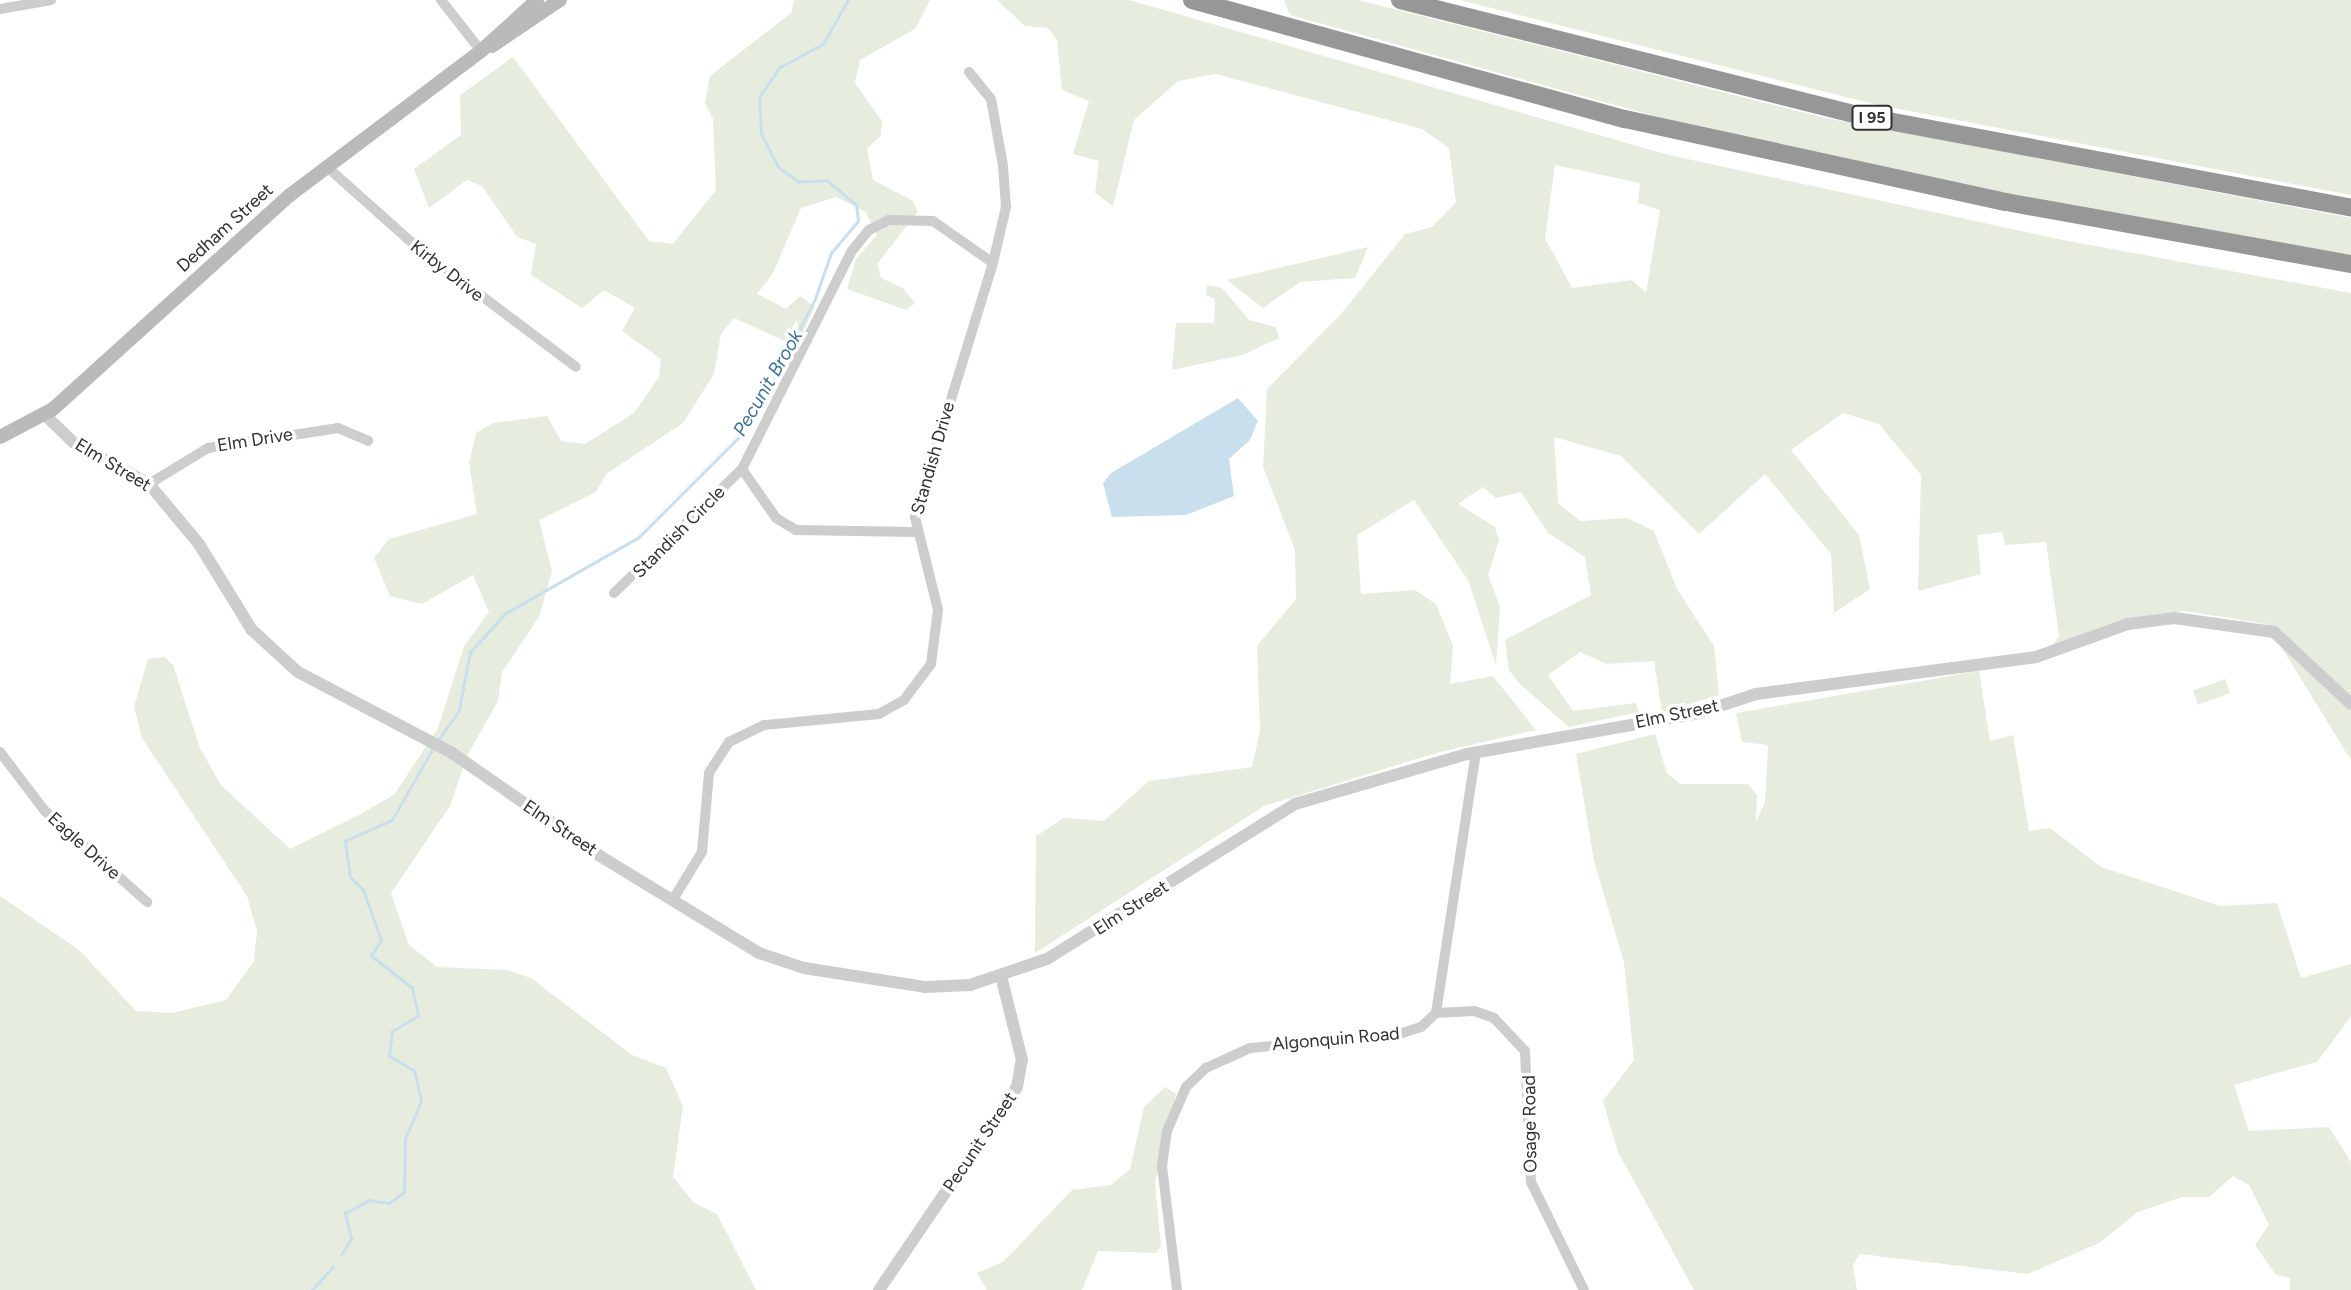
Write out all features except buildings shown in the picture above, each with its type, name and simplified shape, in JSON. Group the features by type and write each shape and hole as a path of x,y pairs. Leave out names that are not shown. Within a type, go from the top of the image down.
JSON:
{"highway":[{"path":"1192,0 1553,101 2099,220 2351,264"},
{"name":"I 95","path":"1400,0 1867,117 2351,208"},
{"path":"2099,220 2153,240 2351,275"}],"main road":[{"name":"Dedham Street","path":"481,51 537,0"},
{"name":"Dedham Street","path":"0,437 45,415 326,166 481,51 560,0"}],"street":[{"path":"0,9 51,0"},
{"path":"441,0 481,51"},
{"name":"Standish Drive","path":"673,901 702,852 709,773 729,742 774,723 879,714 904,699 923,677 939,625 915,532 921,493 993,263 1006,207 1003,166 991,99 969,72"},
{"name":"Kirby Drive","path":"326,166 419,249 576,367"},
{"path":"915,532 796,530 776,518 742,469 851,252 869,230 889,220 933,221 993,263"},
{"name":"Elm Street","path":"45,415 74,443 149,484 186,526 252,630 286,663 452,753 673,901 759,953 804,968 938,988 1001,976 1095,932 1284,808 1476,752 1699,713 1756,694 2036,657 2160,619 2274,632 2351,704"},
{"name":"Elm Drive","path":"149,484 208,448 338,428 368,441"},
{"name":"Standish Circle","path":"614,593 742,469"},
{"name":"Eagle Drive","path":"0,752 45,811 147,902"},
{"path":"1436,1013 1476,752"},
{"name":"Pecunit Street","path":"879,1290 1017,1087 1022,1060 1001,976"},
{"name":"Osage Road","path":"1436,1013 1474,1011 1494,1018 1525,1051 1531,1182 1584,1290"},
{"name":"Algonquin Road","path":"1177,1290 1162,1166 1174,1110 1186,1087 1206,1068 1250,1048 1395,1035 1421,1027 1436,1013"}],"green space":[{"path":"794,0 930,0 915,29 860,60 855,83 882,121 881,135 867,149 873,180 913,201 918,212 877,264 881,278 903,288 915,303 906,310 847,289 856,259 877,235 866,212 836,197 801,208 773,273 757,294 786,309 800,296 815,307 796,346 734,318 721,334 714,374 683,423 606,474 596,492 539,520 552,571 539,617 502,672 498,701 468,754 450,806 391,893 409,945 437,967 507,970 531,978 632,1055 666,1068 683,1106 673,1177 694,1203 717,1214 756,1290 0,1290 0,896 79,950 136,1011 172,1013 226,1000 254,961 257,931 247,896 142,738 134,707 148,659 164,657 173,665 200,748 221,785 290,849 359,815 394,795 438,728 464,646 489,612 473,575 422,604 390,596 374,558 389,539 477,514 469,463 476,433 493,423 547,416 561,441 585,444 634,413 659,377 661,359 622,331 635,308 604,290 582,308 531,275 536,244 517,237 482,186 467,180 429,208 414,169 461,135 460,95 513,57 649,241 673,244 716,190 713,119 705,103 710,76 791,13"},
{"path":"997,0 1129,0 1669,155 2063,240 2351,293 2351,760 2267,624 2185,611 2138,617 2050,649 2059,636 2046,542 2005,545 2002,532 1977,535 1981,574 1918,591 1921,475 1879,424 1843,413 1791,450 1859,535 1870,589 1834,613 1831,554 1765,474 1699,534 1621,456 1554,437 1558,503 1580,521 1627,518 1654,531 1677,589 1714,646 1719,695 1662,712 1654,661 1607,664 1580,652 1548,675 1573,711 1636,703 1639,712 1569,727 1519,683 1509,670 1505,640 1591,595 1585,557 1548,533 1521,492 1496,498 1483,487 1458,504 1495,527 1499,540 1488,575 1500,607 1496,665 1468,580 1414,500 1357,535 1361,594 1415,590 1436,604 1453,646 1450,684 1493,676 1536,730 1436,753 1264,806 1035,953 1036,836 1064,818 1104,821 1149,781 1252,767 1260,730 1257,646 1296,599 1295,550 1263,467 1267,389 1342,313 1405,234 1432,227 1456,202 1449,148 1422,129 1216,74 1178,81 1134,120 1113,206 1095,193 1099,161 1073,154 1089,101 1062,90 1057,40 1048,28 1025,26","holes":["1555,165 1640,183 1638,203 1660,210 1646,293 1632,280 1572,288 1545,238"]},
{"path":"1284,0 1358,0 1826,118 2351,218 2351,257 2043,202 1669,120 1290,15"},
{"path":"1459,0 2351,0 2351,195 1878,105"},
{"path":"1368,247 1355,278 1300,282 1263,308 1227,280"},
{"path":"1207,285 1222,288 1249,320 1276,327 1279,338 1242,355 1172,370 1176,323 1214,323 1215,299 1206,295"},
{"path":"1979,671 1990,741 2013,735 2029,831 2050,828 2101,867 2220,906 2277,903 2301,978 2351,964 2351,1016 2317,1062 2234,1085 2249,1131 2329,1127 2351,1162 2351,1290 2290,1290 2290,1278 2275,1274 2255,1245 2269,1225 2249,1185 2233,1176 2209,1197 2182,1197 2138,1212 2099,1243 2028,1274 1860,1254 1853,1265 1857,1290 1694,1290 1618,1152 1603,1101 1634,1060 1624,962 1594,861 1576,754 1655,734 1667,773 1680,784 1748,784 1757,795 1756,822 1765,802 1768,745 1742,742 1736,713"},
{"path":"2225,679 2230,693 2198,705 2193,691"},
{"path":"1165,1087 1176,1094 1155,1183 1161,1246 1156,1253 1098,1251 1082,1290 987,1290 977,1273 1003,1262 1072,1190 1111,1185 1130,1169 1144,1107"}],"water":[{"path":"1238,398 1258,421 1250,440 1229,459 1234,496 1186,515 1112,517 1103,483 1111,473"}],"waterway":[{"name":"Pecunit Brook","path":"439,739 459,710 470,652 506,613 639,537 743,433 767,392 815,299 831,253 858,221 856,205 827,181 798,182 778,167 761,133 759,97 780,67 823,44 848,0"},
{"name":"Pecunit Brook","path":"341,1255 351,1239 345,1213 369,1200 389,1203 404,1192 405,1139 421,1101 414,1071 389,1056 392,1031 418,1016 412,988 371,956 381,940 363,890 350,877 345,841 392,820 432,750"},
{"name":"Pecunit Brook","path":"312,1290 333,1267"}]}
